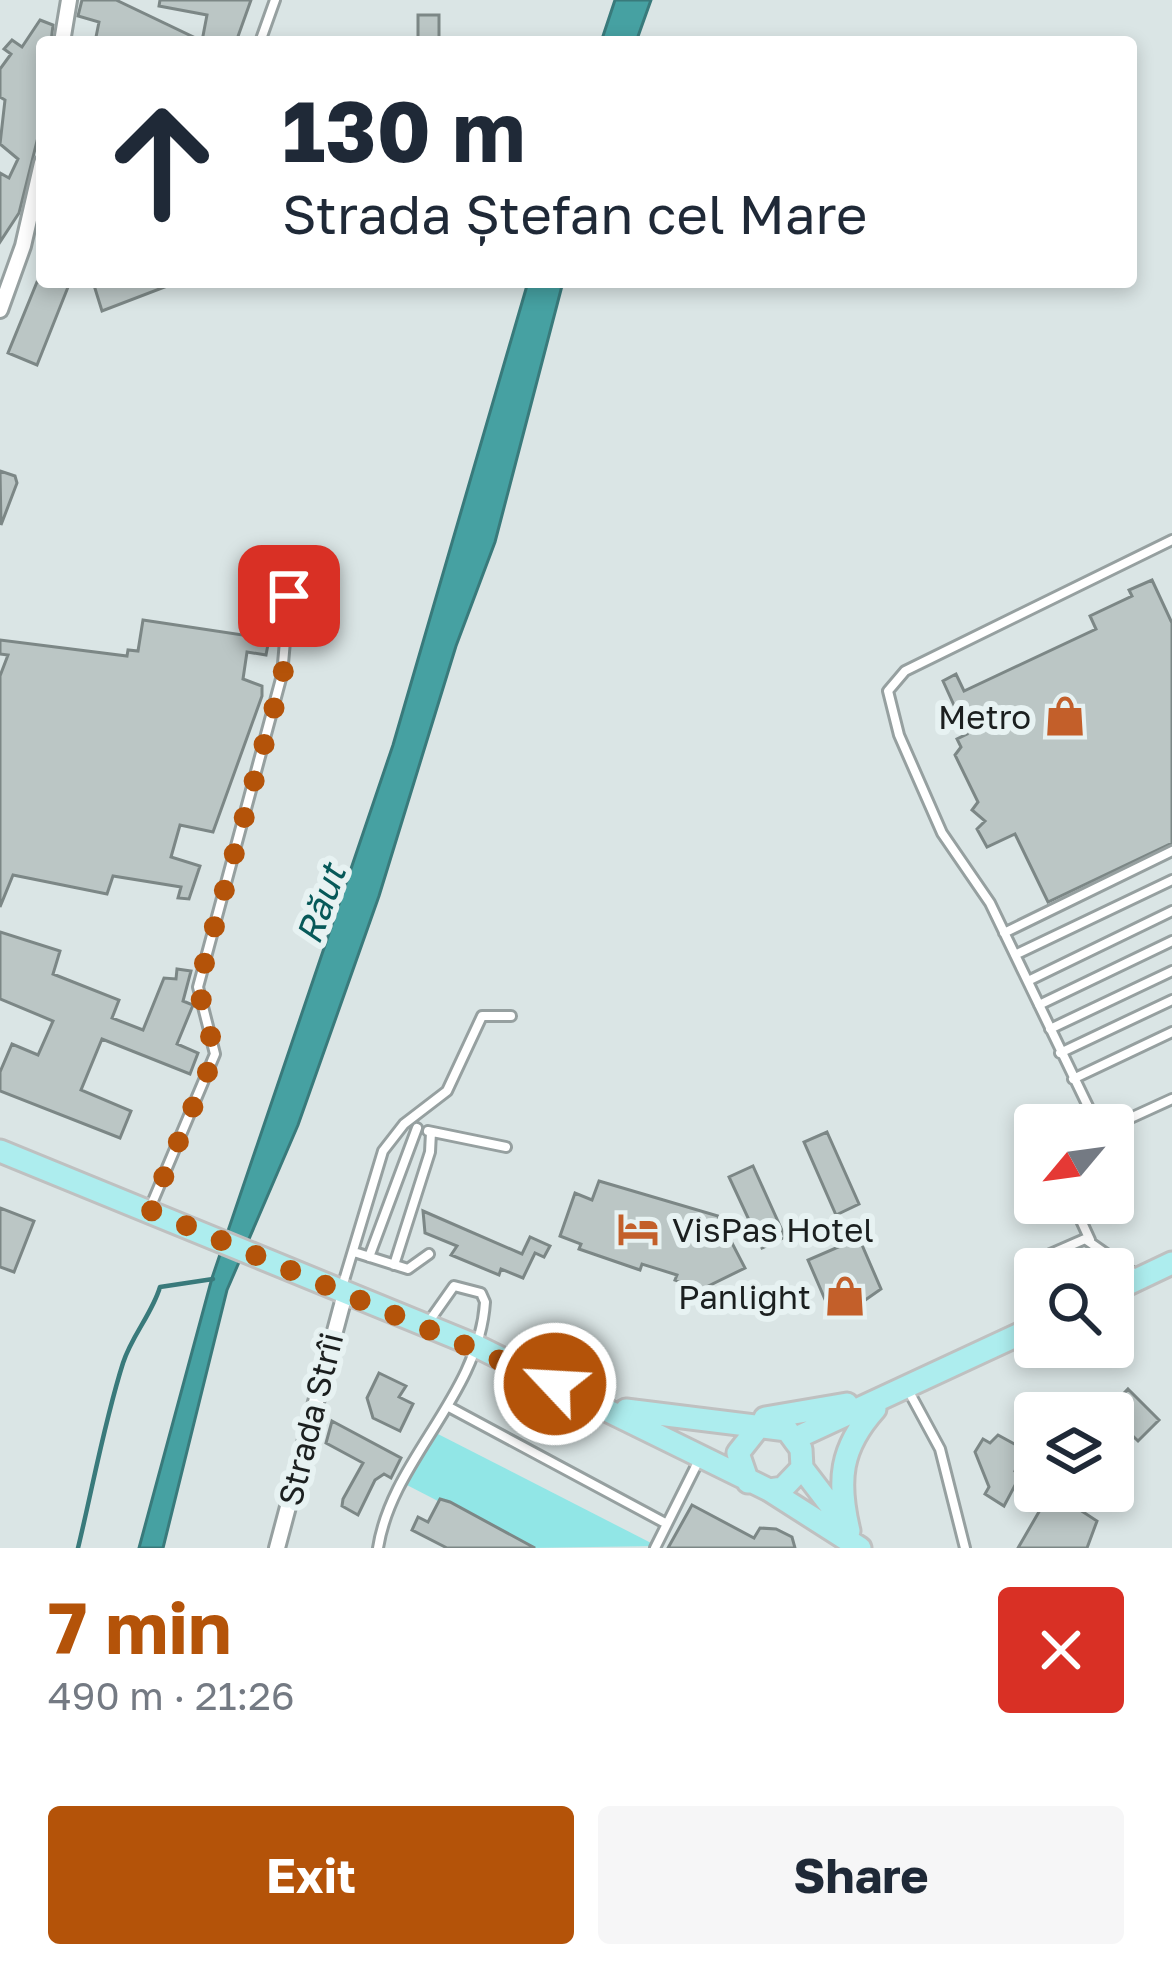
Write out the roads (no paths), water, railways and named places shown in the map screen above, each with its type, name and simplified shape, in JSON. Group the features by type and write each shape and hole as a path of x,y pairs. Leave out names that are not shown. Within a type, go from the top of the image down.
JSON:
{"main road":[{"path":"0,1151 198,1228 474,1345 759,1486 855,1542"},
{"path":"1134,1281 1172,1263"},
{"path":"759,1486 783,1488 800,1451 906,1386 1014,1337"},
{"path":"596,1403 658,1417 757,1429 777,1426 800,1451 855,1542"},
{"path":"658,1417 764,1418 873,1404"},
{"path":"855,1542 842,1500 842,1466 851,1438 873,1404"},
{"path":"757,1429 738,1453 759,1486"}],"street":[{"path":"63,36 69,0"},
{"path":"0,310 36,218"},
{"name":"Strada Strîi","path":"277,1548 344,1289"}],"lane":[{"path":"262,36 275,0"},
{"path":"1086,1104 1004,933 942,833 899,735 888,691 905,671 1172,540"},
{"path":"150,1210 215,1054 198,987 283,675 289,596"},
{"path":"1004,933 1172,851"},
{"path":"1015,955 1172,880"},
{"path":"1027,981 1172,910"},
{"path":"1039,1005 1172,941"},
{"path":"1050,1028 1172,971"},
{"path":"1060,1053 1172,1000"},
{"path":"344,1289 368,1190 383,1150 404,1124 447,1091 482,1016 511,1016"},
{"path":"1073,1079 1172,1031"},
{"path":"1134,1116 1172,1099"},
{"path":"404,1124 506,1147"},
{"path":"369,1257 417,1128"},
{"path":"394,1265 430,1152 431,1132"},
{"path":"1083,1224 1091,1241 1141,1278"},
{"path":"1063,1248 1080,1240 1091,1241"},
{"path":"354,1252 408,1269 429,1254"},
{"path":"378,1548 386,1514 449,1407 474,1345 485,1301 481,1293 461,1284 448,1291 427,1325"},
{"path":"906,1386 940,1449 965,1548"},
{"path":"449,1407 667,1524"},
{"path":"656,1548 700,1457"}],"waterway":[{"path":"78,1548 110,1408 131,1343 160,1287 213,1279"}],"place":[{"name":"Metro","path":"1065,716"},
{"name":"VisPas Hotel","path":"638,1229"},
{"name":"Panlight","path":"845,1296"}],"water label":[{"name":"Răut","path":"320,904"}]}
